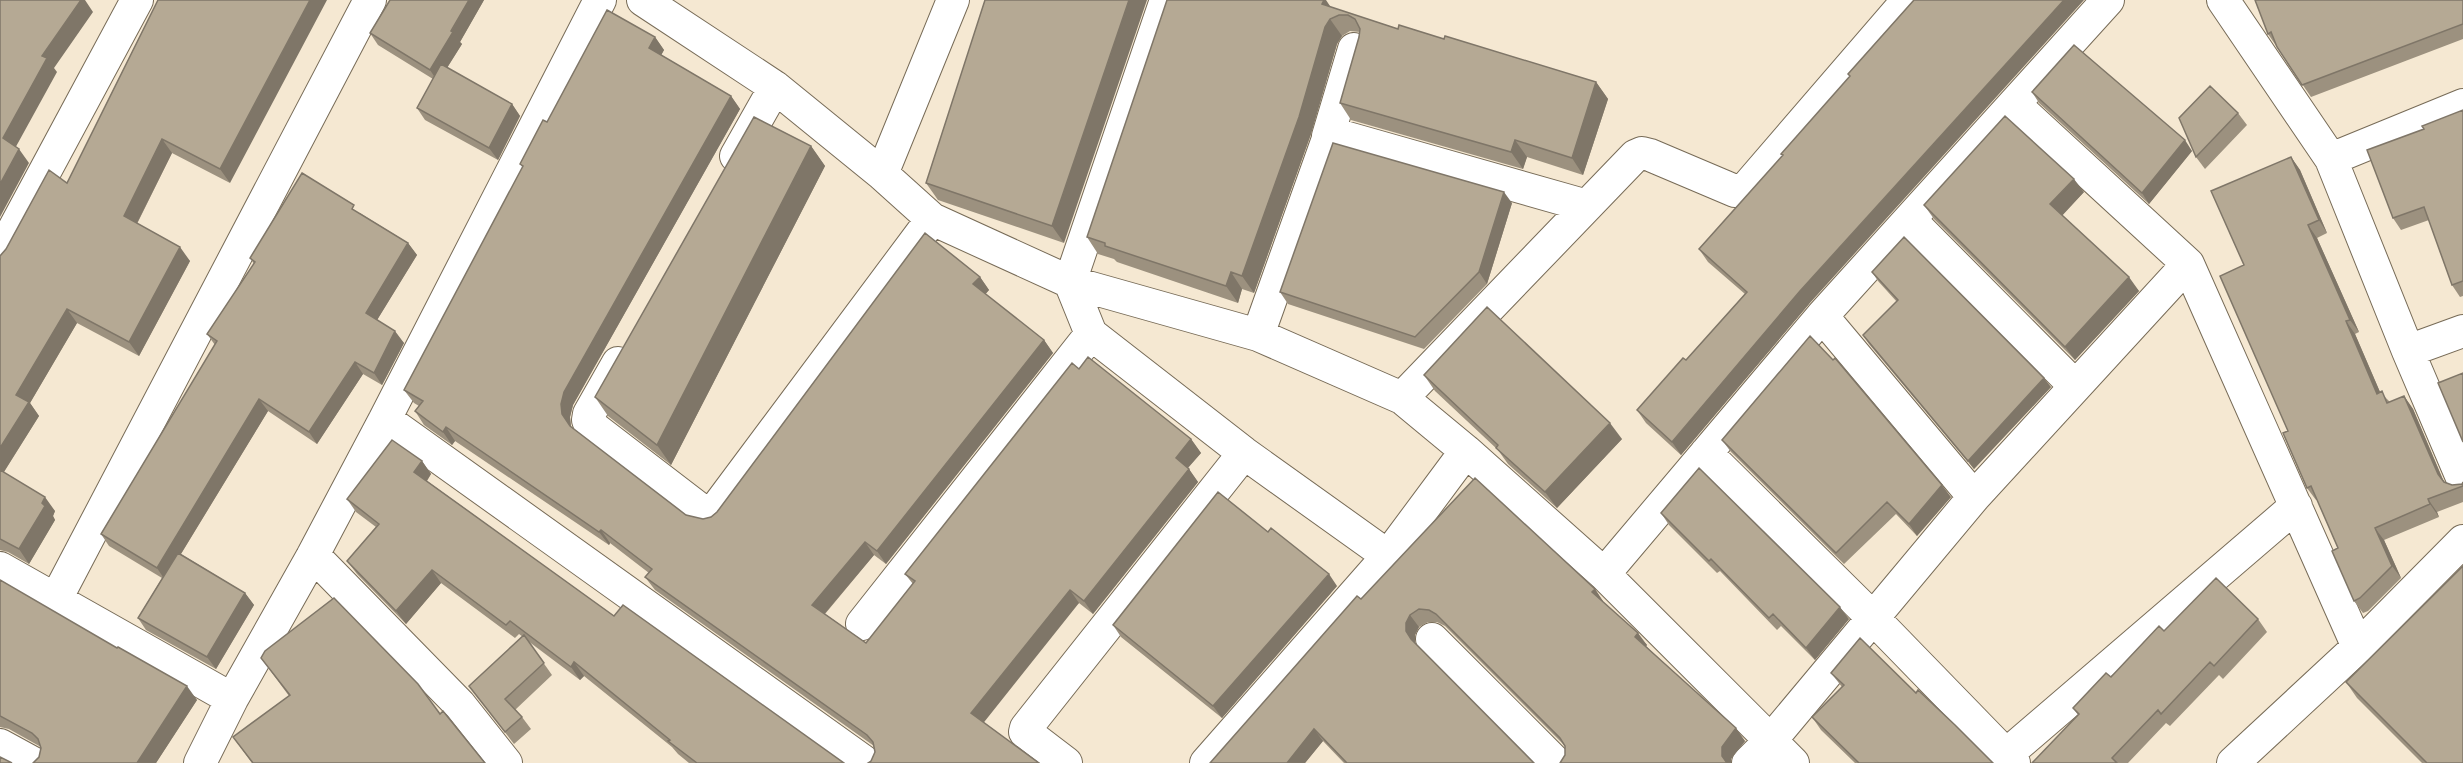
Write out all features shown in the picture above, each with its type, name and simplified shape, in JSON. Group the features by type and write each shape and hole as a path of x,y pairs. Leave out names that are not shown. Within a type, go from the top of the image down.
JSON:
{"street":[{"path":"0,255 137,0"},
{"path":"56,599 370,0"},
{"path":"207,759 232,699 313,555 385,419 600,0"},
{"path":"644,0 775,87 882,174 932,219 1070,282 1258,335 1401,398 1466,451 1604,574 1793,763"},
{"path":"882,174 953,0"},
{"path":"1166,0 1070,282 1091,334 1245,453 1388,556"},
{"path":"1401,398 1635,156 1642,153 1735,191 1746,188 1908,0"},
{"path":"1604,574 1822,316 2108,0"},
{"path":"2223,0 2331,159 2408,351 2463,480"},
{"path":"1258,335 1328,136 1354,49"},
{"path":"723,179 775,87"},
{"path":"2014,104 2188,264 2358,647"},
{"path":"2331,159 2463,105"},
{"path":"1328,136 1333,133 1587,206"},
{"path":"629,343 588,420 590,425 706,514 712,514 932,219"},
{"path":"1910,220 2075,386"},
{"path":"1748,763 1770,740 1974,497 2188,264"},
{"path":"1822,316 1974,497"},
{"path":"2408,351 2463,331"},
{"path":"862,624 1091,334"},
{"path":"385,419 866,763"},
{"path":"1206,763 1388,556 1466,451"},
{"path":"1066,763 1025,732 1026,728 1245,453"},
{"path":"1706,453 1873,618 2010,759 2296,506"},
{"path":"2233,763 2358,647 2463,541"},
{"path":"313,555 460,705 506,763"},
{"path":"0,568 232,699"},
{"path":"1432,639 1556,763"},
{"path":"0,745 33,763"}],"building":[{"path":"0,0 81,0 42,56 47,58 3,138 19,149 0,184"},
{"path":"158,0 310,0 220,169 162,139 124,216 180,247 129,342 67,309 16,395 29,402 0,448 0,256 49,170 67,183"},
{"path":"390,0 469,0 430,70 370,33"},
{"path":"985,0 1129,0 1052,226 926,183"},
{"path":"1167,0 1324,0 1322,4 1398,29 1399,25 1444,39 1445,36 1596,82 1572,158 1515,140 1511,152 1340,103 1360,29 1355,19 1348,15 1339,15 1330,19 1325,27 1299,117 1242,276 1231,272 1226,286 1105,246 1105,243 1087,237"},
{"path":"1914,0 2064,0 1800,291 1672,442 1637,410 1683,358 1686,360 1747,292 1699,249 1783,155 1781,154 1850,76 1848,74"},
{"path":"2255,0 2463,0 2463,24 2302,85 2277,47 2271,32 2268,34"},
{"path":"607,10 655,37 649,48 731,96 564,392 561,404 562,414 570,426 686,515 703,519 717,512 925,233 980,277 973,284 1044,340 877,551 865,542 812,605 866,643 915,581 905,574 1072,363 1079,369 1088,357 1191,439 1176,458 1189,469 1084,601 1070,590 971,713 1039,763 868,763 875,752 873,742 867,735 645,577 652,569 601,530 599,532 446,427 443,432 415,411 423,401 404,390 523,166 520,164 543,120 547,122"},
{"path":"2074,45 2185,140 2142,193 2032,92"},
{"path":"441,64 512,104 489,148 417,108"},
{"path":"2210,86 2238,113 2196,157 2179,118"},
{"path":"2463,110 2463,281 2452,285 2424,207 2393,218 2367,150 2424,129 2422,126"},
{"path":"2005,116 2074,179 2050,204 2129,277 2065,347 1924,205"},
{"path":"754,117 811,146 657,445 595,397"},
{"path":"1333,143 1504,192 1479,272 1415,337 1280,292"},
{"path":"2291,157 2319,220 2308,225 2350,320 2346,321 2377,394 2382,391 2387,403 2404,396 2438,474 2444,482 2452,485 2463,482 2463,486 2428,499 2430,504 2375,528 2392,566 2360,598 2354,601 2332,551 2338,548 2311,486 2307,488 2283,433 2288,431 2220,276 2244,265 2211,191"},
{"path":"302,173 354,205 352,209 408,243 366,313 395,331 374,373 355,362 309,432 259,399 157,568 101,534 217,341 207,334 255,262 250,258"},
{"path":"1904,237 2044,378 1968,461 1863,335 1898,300 1872,272"},
{"path":"1487,307 1610,423 1545,492 1496,448 1498,445 1424,375"},
{"path":"1810,336 1833,360 1835,358 1942,485 1909,524 1887,502 1836,553 1722,440"},
{"path":"2463,373 2463,442 2438,383"},
{"path":"392,440 422,461 414,472 614,616 623,605 844,763 697,763 574,662 571,667 510,621 506,625 432,570 396,611 347,561 379,524 347,499"},
{"path":"1699,468 1840,607 1806,648 1773,614 1769,618 1711,559 1709,561 1661,513"},
{"path":"0,470 45,497 42,503 45,506 19,549 0,539"},
{"path":"1475,478 1595,589 1592,592 1638,633 1635,637 1736,728 1722,747 1722,756 1727,763 1560,763 1565,755 1565,746 1560,738 1436,614 1429,610 1419,609 1410,615 1406,623 1406,631 1411,639 1534,763 1347,763 1314,729 1287,763 1210,763 1357,596 1361,599"},
{"path":"1218,492 1268,532 1271,528 1329,574 1213,706 1113,625"},
{"path":"178,553 245,593 207,657 138,618"},
{"path":"2463,566 2463,763 2427,763 2346,682"},
{"path":"2216,578 2258,619 2214,666 2210,662 2161,714 2158,710 2112,758 2117,763 2032,763 2079,714 2073,708 2106,673 2111,677 2159,626 2164,631"},
{"path":"0,580 187,686 137,763 33,763 39,757 41,748 38,739 32,733 0,716"},
{"path":"334,598 418,684 440,714 443,711 485,763 253,763 233,737 290,695 261,658 265,651"},
{"path":"524,635 544,663 505,699 522,717 505,732 469,686"},
{"path":"1860,638 1916,693 1918,690 1993,763 1859,763 1812,717 1844,685 1831,673"},
{"path":"0,757 12,763 0,763"}]}
